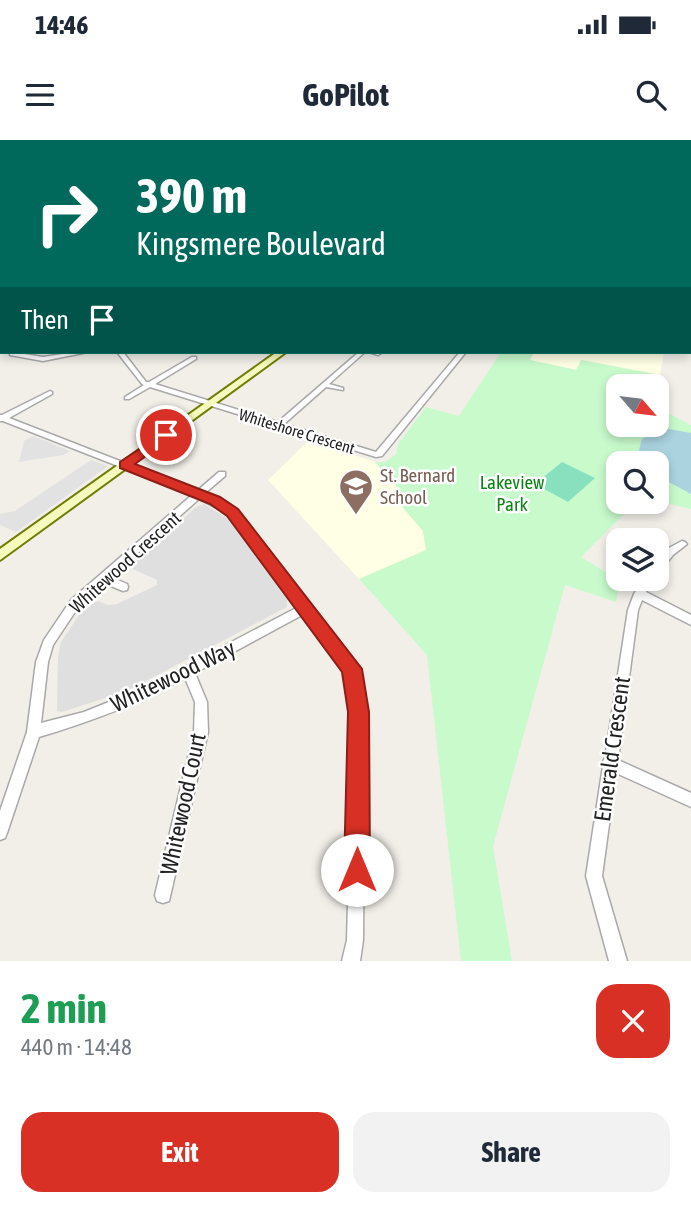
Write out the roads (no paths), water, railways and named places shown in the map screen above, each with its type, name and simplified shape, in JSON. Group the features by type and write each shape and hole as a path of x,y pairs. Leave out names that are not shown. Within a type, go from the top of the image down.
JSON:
{"street":[{"path":"12,354 43,359 73,354"},
{"path":"121,354 140,380 149,385"},
{"path":"0,555 279,354"},
{"path":"279,425 360,354"},
{"name":"Whiteshore Crescent","path":"149,385 379,454 461,354"},
{"path":"127,398 194,358"},
{"path":"325,385 341,389"},
{"path":"1,418 50,393"},
{"path":"1,418 199,495 232,512 352,669 359,712 357,897 351,961"},
{"name":"Whitewood Crescent","path":"0,833 34,732 42,662 48,643 75,603 222,474"},
{"path":"669,553 682,544"},
{"path":"105,579 123,587"},
{"name":"Emerald Crescent","path":"618,961 594,876 633,610 641,591"},
{"path":"639,594 691,620"},
{"name":"Whitewood Way","path":"34,732 84,718 189,673 306,608"},
{"name":"Whitewood Court","path":"163,895 201,732 201,702 189,673"},
{"path":"609,763 691,800"}],"water":[{"path":"669,429 691,433 691,494 669,482 669,451 639,451 642,439 668,438"}],"place":[{"name":"St. Bernard School","path":"356,516"}],"park label":[{"name":"Lakeview Park","path":"512,493"}]}
